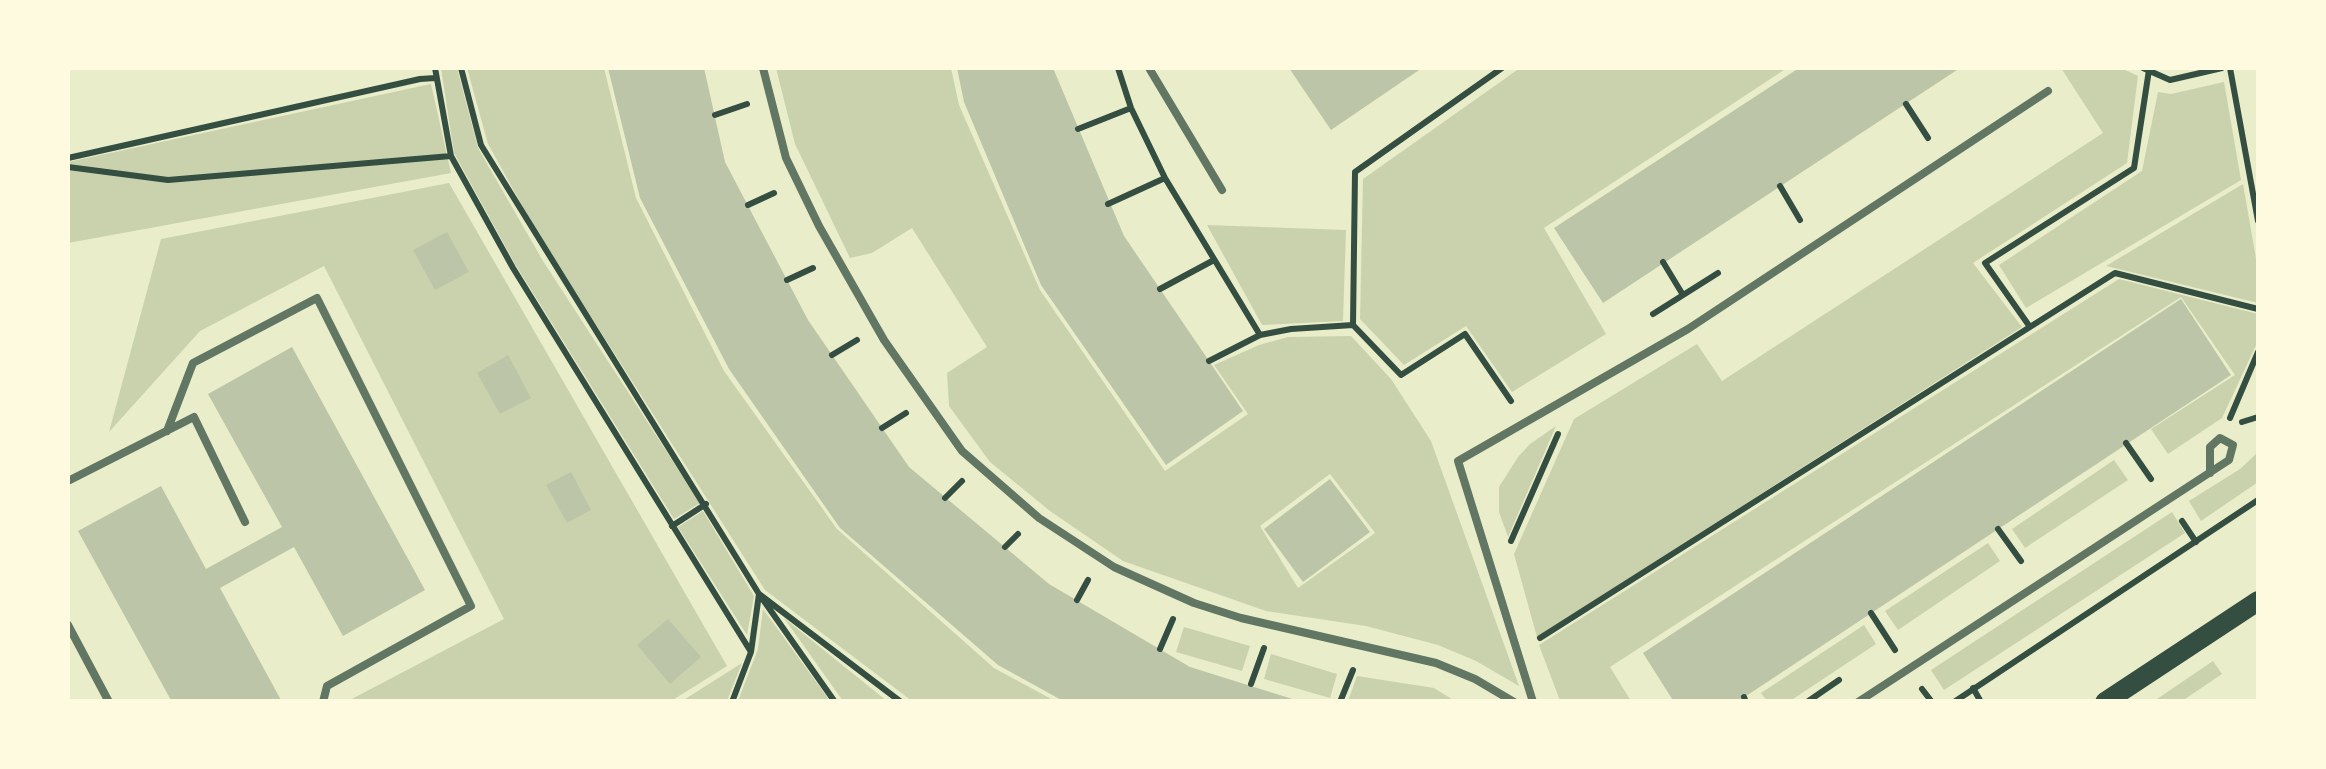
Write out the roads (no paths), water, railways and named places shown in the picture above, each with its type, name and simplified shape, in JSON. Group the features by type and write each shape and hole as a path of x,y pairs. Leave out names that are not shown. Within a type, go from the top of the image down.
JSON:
{"main road":[{"path":"2106,702 2258,601"}],"lane":[{"path":"763,68 786,158 818,226 884,340 962,451 1038,518 1114,567 1194,603 1241,618 1436,663 1475,679 1514,702"},
{"path":"1149,68 1222,190"},
{"path":"1533,702 1458,461 1688,329 2048,90"},
{"path":"167,431 194,363 317,298 471,606 327,686 323,702"},
{"path":"68,482 194,417 245,522"},
{"path":"1858,702 2210,472"},
{"path":"68,624 109,702"}]}
